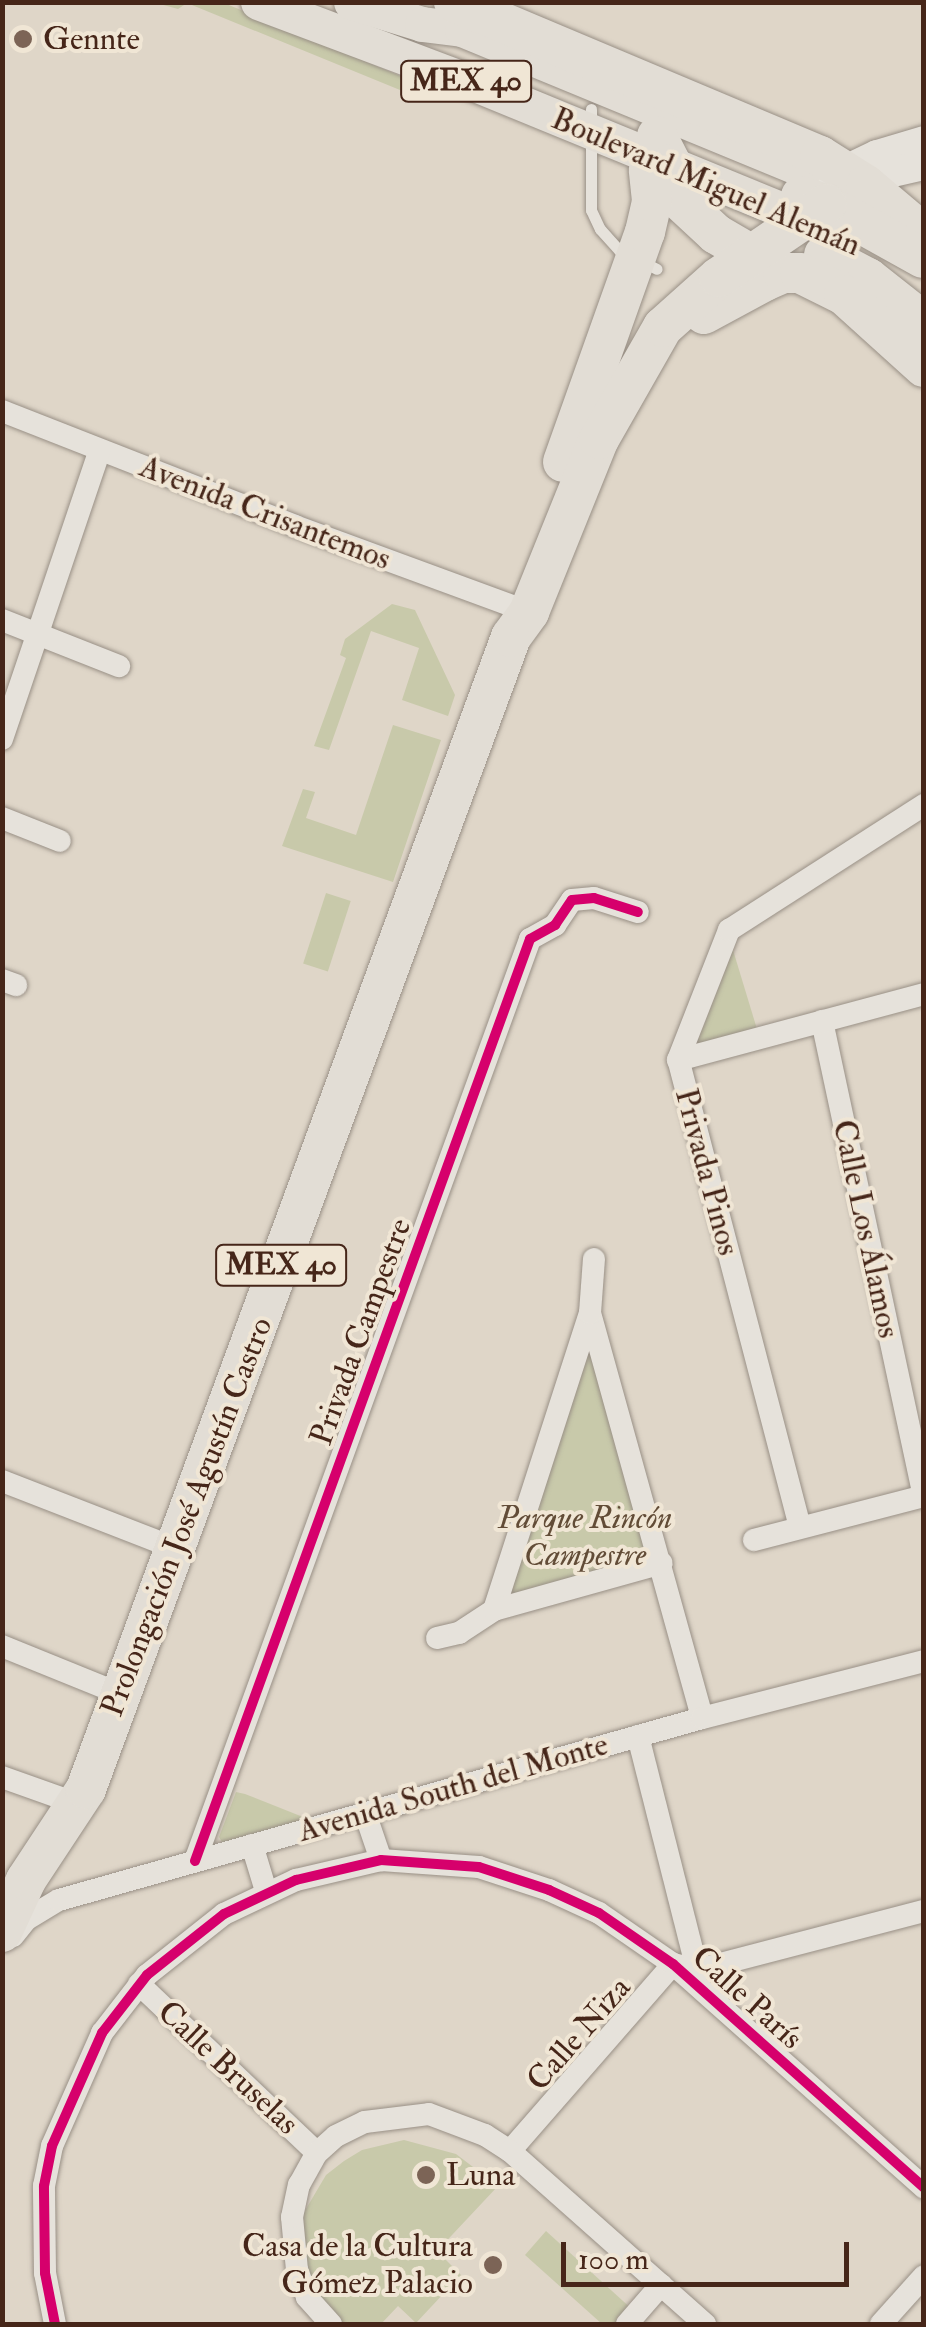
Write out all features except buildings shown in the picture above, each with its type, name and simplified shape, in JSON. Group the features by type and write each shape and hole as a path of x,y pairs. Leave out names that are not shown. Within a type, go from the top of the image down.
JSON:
{"highway":[{"path":"459,14 794,217 837,260 924,322"},
{"path":"627,386 624,350 640,307 658,164 794,217 909,233"},
{"path":"794,217 820,280 844,295 924,367"},
{"path":"627,386 725,300 794,217"},
{"name":"Boulevard Miguel Alemán","path":"794,217 909,233 924,288"},
{"name":"Prolongación José Agustín Castro","path":"14,1888 78,1804 177,1549 517,618 608,336 640,307 794,217"},
{"path":"608,336 646,264"},
{"name":"Prolongación José Agustín Castro","path":"517,618 627,386"},
{"name":"MEX 40","path":"5,1939 14,1888"}],"main road":[{"name":"Boulevard Miguel Alemán","path":"258,2 590,120"},
{"path":"351,2 459,14"},
{"name":"Boulevard Miguel Alemán","path":"388,2 459,14 453,48 590,120 658,164 794,217"},
{"path":"794,217 924,142"},
{"path":"794,217 924,164"}],"street":[{"name":"Avenida Crisantemos","path":"2,411 517,618"},
{"path":"2,739 100,450"},
{"path":"2,620 119,666"},
{"name":"Privada Pinos","path":"800,1528 678,1060 728,930 924,805"},
{"path":"2,818 60,841"},
{"name":"Privada Campestre","path":"195,1861 530,939 554,926 572,900 594,898 638,912"},
{"path":"678,1060 924,994"},
{"name":"Calle Los Álamos","path":"822,1021 917,1435 924,1495"},
{"path":"494,1610 590,1313 594,1259"},
{"path":"590,1313 702,1718"},
{"path":"2,1482 177,1549"},
{"path":"754,1540 924,1495"},
{"path":"437,1638 459,1634 494,1610 662,1563"},
{"path":"2,1646 120,1694"},
{"name":"Avenida South del Monte","path":"5,1939 27,1919 59,1900 702,1718 924,1661"},
{"path":"638,1736 696,1970"},
{"path":"2,1777 78,1804"},
{"path":"365,1813 381,1860"},
{"path":"252,1845 266,1892"},
{"name":"Calle París","path":"54,2324 42,2223 52,2146 102,2033 139,1984 201,1930 266,1892 336,1868 381,1860 450,1862 549,1890 599,1913 673,1964 924,2188"},
{"name":"Calle Niza","path":"510,2151 673,1964 696,1970 924,1911"},
{"name":"Calle Bruselas","path":"139,1984 317,2153"},
{"path":"330,2324 307,2297 292,2248 292,2217 299,2185 317,2153 336,2136 365,2122 429,2114 485,2135 510,2151 705,2324"},
{"path":"881,2324 924,2276"},
{"path":"627,2324 660,2285"}],"lane":[{"path":"590,120 591,210 600,229 618,250 646,264"}],"green space":[{"path":"156,3 187,3 178,9"},
{"path":"187,3 224,3 427,87 422,99"},
{"path":"392,604 415,610 455,695 448,716 402,700 419,648 371,631 329,750 314,746 346,658 340,655 345,639"},
{"path":"393,725 441,740 393,882 282,846 303,789 315,792 306,818 356,835"},
{"path":"326,893 351,901 328,971 303,963"},
{"path":"733,950 760,1039 691,1058"},
{"name":"Parque Rincón Campestre","path":"588,1342 651,1567 507,1603"},
{"path":"236,1792 308,1819 225,1847 219,1837"},
{"path":"404,2140 456,2154 498,2186 437,2251 461,2275 416,2323 398,2306 381,2324 326,2324 309,2301 303,2214 326,2175 344,2161 362,2150"},
{"path":"546,2231 634,2311 622,2324 602,2324 525,2255"}],"cycle path":[{"path":"195,1861 530,939 555,925 572,900 594,898 638,912"},
{"path":"55,2324 45,2273 44,2186 52,2146 102,2033 147,1975 224,1914 296,1880 381,1860 479,1867 549,1890 599,1913 673,1964 924,2188"}],"place":[{"name":"Gennte","path":"23,39"},
{"name":"Luna","path":"426,2175"},
{"name":"Casa de la Cultura Gómez Palacio","path":"493,2265"}]}
